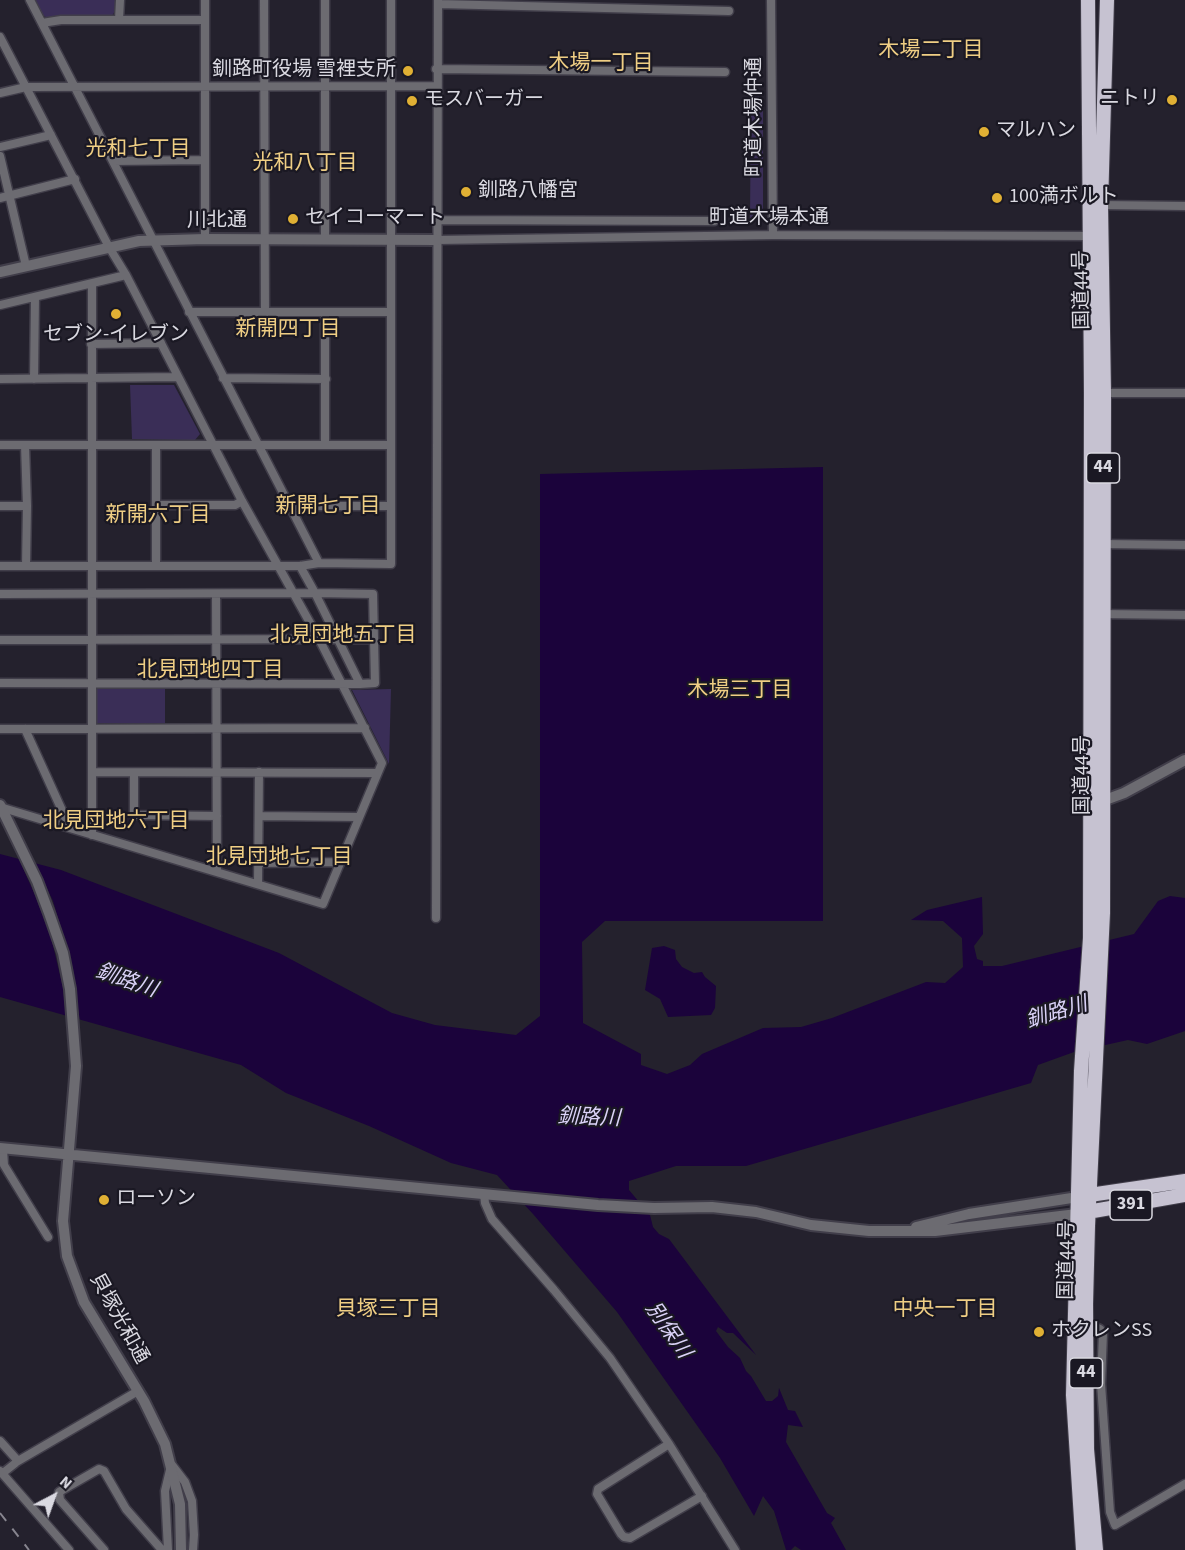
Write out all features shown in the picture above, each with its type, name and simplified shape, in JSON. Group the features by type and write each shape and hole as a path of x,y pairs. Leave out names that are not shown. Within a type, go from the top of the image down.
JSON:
{"highway":[{"name":"国道44号","path":"1083,1550 1073,1395 1080,1329 1088,1070 1096,937 1097,803 1097,393 1088,0"},
{"name":"国道44号","path":"1095,236 1101,205 1107,0"},
{"name":"391","path":"1083,1196 1185,1181"},
{"name":"391","path":"1083,1213 1185,1195"},
{"name":"国道44号","path":"1080,1329 1096,1550"}],"street":[{"path":"30,0 319,563"},
{"path":"119,20 120,0"},
{"path":"205,0 205,239"},
{"path":"264,0 265,312"},
{"path":"325,0 325,240"},
{"path":"0,566 391,564 390,0"},
{"name":"町道木場仲通","path":"771,0 773,235"},
{"path":"436,918 436,69 438,2 729,10"},
{"path":"42,23 61,20 205,20"},
{"path":"0,37 242,501 319,639 382,763 323,904 0,806"},
{"path":"436,69 725,72"},
{"path":"0,93 26,87 437,86"},
{"path":"0,147 51,135"},
{"path":"0,156 5,197 26,266"},
{"path":"113,161 204,160"},
{"path":"5,197 75,180"},
{"path":"1101,205 1185,206"},
{"path":"437,220 714,221"},
{"name":"町道木場本通","path":"437,240 773,235 1095,236"},
{"name":"川北通","path":"0,272 139,241 437,240"},
{"path":"0,305 126,275"},
{"path":"92,283 92,835"},
{"path":"34,379 35,297"},
{"path":"189,312 390,312"},
{"path":"325,312 326,445"},
{"path":"91,344 161,344"},
{"path":"0,379 178,377"},
{"path":"223,378 326,378"},
{"path":"1097,393 1185,393"},
{"path":"0,445 390,446"},
{"path":"25,446 26,566"},
{"path":"156,446 156,566"},
{"path":"156,505 235,505 242,501"},
{"path":"0,506 27,506"},
{"path":"291,506 390,506"},
{"path":"1096,544 1185,544"},
{"path":"300,566 360,684"},
{"path":"0,594 374,594 375,683 343,685 0,683"},
{"path":"216,594 217,872"},
{"path":"1096,614 1185,615"},
{"path":"0,640 374,639"},
{"path":"0,729 364,728"},
{"path":"25,729 70,828"},
{"path":"1097,803 1124,793 1185,760"},
{"path":"92,772 377,773"},
{"path":"258,884 259,772"},
{"path":"134,773 134,815 217,816"},
{"name":"貝塚光和通","path":"0,806 24,853 49,913 60,944 70,988 76,1066 63,1221 67,1256 84,1302 138,1391 165,1444 180,1504 181,1550"},
{"path":"259,816 358,817"},
{"path":"259,862 340,862"},
{"path":"48,1237 4,1164 1,1148 598,1205 654,1208 712,1207 745,1210 811,1225 895,1232 935,1231 1083,1213"},
{"path":"484,1194 492,1219 610,1358 669,1444 735,1550"},
{"path":"895,1232 969,1214 1083,1196"},
{"path":"1080,1329 1096,1327 1102,1334 1101,1384 1110,1512 1115,1525 1185,1484"},
{"path":"69,1550 1,1472 138,1391"},
{"path":"0,1442 18,1461"},
{"path":"669,1444 598,1489 597,1494 621,1534 630,1538 702,1496"},
{"path":"168,1550 165,1491 171,1465"},
{"path":"171,1465 185,1482 192,1502 193,1550"},
{"path":"104,1550 60,1500 59,1492 99,1469 104,1471 126,1509 162,1550"}],"shaded area":[{"path":"34,0 115,0 115,11 112,16 47,18 40,13"},
{"path":"751,91 757,93 763,104 763,220 750,220"},
{"path":"130,385 174,385 200,434 195,440 132,439"},
{"path":"97,688 165,688 165,724 96,723"},
{"path":"391,689 389,764 352,690"}],"water":[{"path":"823,467 823,921 605,921 582,942 583,1023 641,1054 641,1065 667,1074 690,1065 702,1054 763,1028 801,1027 832,1018 926,982 945,983 963,967 962,938 943,921 911,920 927,910 982,897 983,934 974,946 977,959 983,961 983,966 1002,966 1134,934 1158,901 1170,896 1185,898 1185,1031 1147,1044 1128,1040 1074,1052 1038,1065 1031,1083 746,1166 676,1166 629,1181 629,1190 650,1215 653,1227 659,1234 669,1239 756,1355 733,1333 727,1333 718,1327 716,1331 740,1358 766,1401 772,1401 778,1396 779,1388 788,1410 795,1411 803,1427 788,1425 786,1442 827,1513 835,1518 831,1523 846,1550 801,1550 795,1546 791,1550 786,1550 774,1511 763,1496 754,1516 720,1458 617,1312 497,1175 451,1163 369,1126 286,1093 241,1065 0,997 0,854 61,870 279,953 392,1013 435,1025 516,1035 540,1016 540,474"},
{"path":"664,946 675,950 676,959 682,967 694,973 702,972 716,986 715,1008 711,1015 668,1017 660,999 645,990 652,948"}],"pier":[{"path":"17,855 33,860 53,901 73,969 80,1023 66,1019 63,988 51,937"}],"railway":[{"path":"0,1513 29,1550"}],"place":[{"name":"釧路町役場 雪裡支所","path":"408,71"},
{"name":"ニトリ","path":"1172,100"},
{"name":"モスバーガー","path":"412,101"},
{"name":"マルハン","path":"984,132"},
{"name":"釧路八幡宮","path":"466,192"},
{"name":"100満ボルト","path":"997,198"},
{"name":"セイコーマート","path":"293,219"},
{"name":"セブン-イレブン","path":"116,314"},
{"name":"ローソン","path":"104,1200"},
{"name":"ホクレンSS","path":"1039,1332"}],"district":[{"name":"木場二丁目","path":"931,51"},
{"name":"木場一丁目","path":"601,64"},
{"name":"光和七丁目","path":"138,150"},
{"name":"光和八丁目","path":"305,164"},
{"name":"新開四丁目","path":"288,330"},
{"name":"新開七丁目","path":"328,507"},
{"name":"新開六丁目","path":"158,516"},
{"name":"北見団地五丁目","path":"343,636"},
{"name":"北見団地四丁目","path":"210,671"},
{"name":"木場三丁目","path":"740,691"},
{"name":"北見団地六丁目","path":"116,822"},
{"name":"北見団地七丁目","path":"279,858"},
{"name":"貝塚三丁目","path":"388,1310"},
{"name":"中央一丁目","path":"945,1310"}],"water label":[{"name":"釧路川","path":"126,982"},
{"name":"釧路川","path":"1057,1014"},
{"name":"釧路川","path":"589,1119"},
{"name":"別保川","path":"667,1331"}]}
